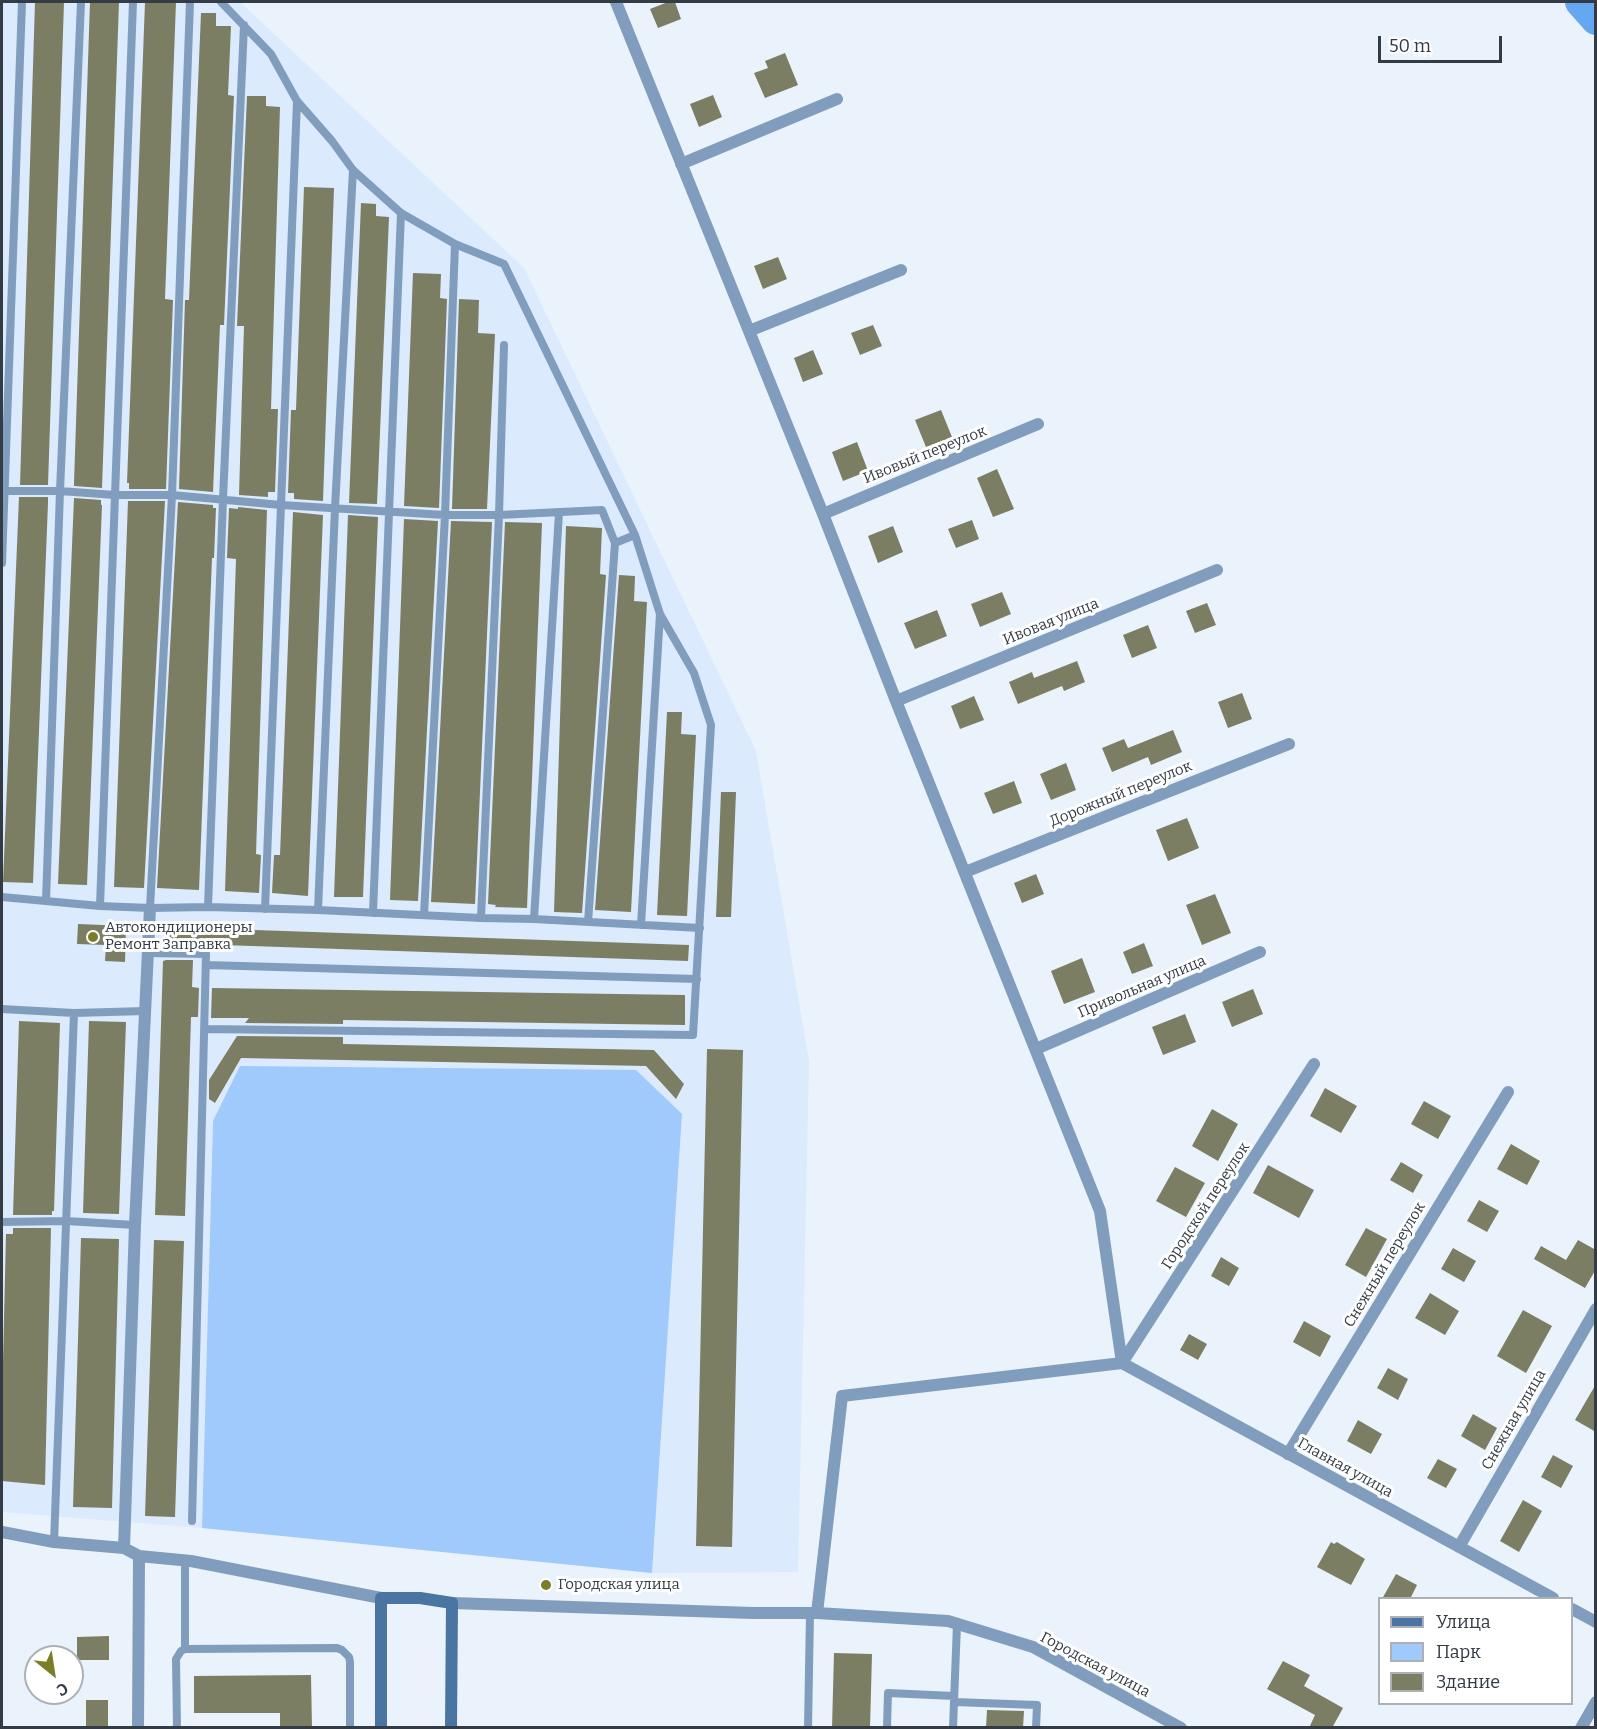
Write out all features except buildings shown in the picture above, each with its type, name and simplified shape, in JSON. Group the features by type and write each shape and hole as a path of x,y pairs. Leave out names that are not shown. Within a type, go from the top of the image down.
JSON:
{"main road":[{"name":"Городская улица","path":"381,1598 420,1598 452,1604"},
{"path":"381,1598 381,1728"},
{"path":"451,1728 452,1604"}],"street":[{"path":"616,2 823,513 1100,1211 1122,1363 842,1396 814,1613"},
{"path":"681,164 837,99"},
{"path":"749,331 901,270"},
{"name":"Ивовый переулок","path":"823,513 1038,424"},
{"name":"Ивовая улица","path":"896,701 1217,570"},
{"name":"Дорожный переулок","path":"965,872 1288,744"},
{"path":"124,1548 135,1225 150,908"},
{"name":"Привольная улица","path":"1036,1049 1260,952"},
{"name":"Городской переулок","path":"1122,1363 1314,1064"},
{"name":"Снежный переулок","path":"1288,1454 1508,1092"},
{"name":"Снежная улица","path":"1459,1547 1596,1309"},
{"name":"Главная улица","path":"1122,1363 1549,1597"},
{"path":"2,1532 54,1542 124,1548 139,1556 185,1561 381,1598"},
{"path":"138,1728 139,1556"},
{"name":"Городская улица","path":"452,1604 814,1613 948,1621 1034,1647 1180,1728"},
{"path":"1573,1610 1596,1622"},
{"path":"1581,1728 1596,1702"}],"lane":[{"path":"2,564 22,2"},
{"path":"46,901 60,491 81,2"},
{"path":"100,906 133,2"},
{"path":"150,908 172,495 190,2"},
{"path":"204,1029 693,1035 711,725 694,674 660,614 635,535 504,264 455,244 401,213 353,170 332,141 297,101 271,54 221,2"},
{"path":"208,907 244,25"},
{"path":"265,909 297,101"},
{"path":"318,910 335,508 353,170"},
{"path":"373,913 401,213"},
{"path":"424,915 445,515 455,244"},
{"path":"481,918 499,515 504,345"},
{"path":"3,491 172,495 281,505 445,515 602,510 615,543 588,922"},
{"path":"534,919 559,513"},
{"path":"615,543 635,535"},
{"path":"641,925 660,614"},
{"path":"2,897 100,906 318,910 700,928"},
{"path":"148,953 206,954 192,1521"},
{"path":"206,965 697,979"},
{"path":"2,1009 74,1013 145,1011"},
{"path":"54,1542 74,1013"},
{"path":"2,1222 66,1221 135,1225"},
{"path":"185,1561 185,1649"},
{"path":"808,1728 814,1613"},
{"path":"953,1728 957,1624"},
{"path":"177,1728 176,1659 181,1651 185,1649 337,1648 349,1657 350,1662 350,1728"},
{"path":"887,1728 888,1693 1036,1705 1036,1728"}],"shaded area":[{"path":"2,2 240,2 524,268 756,751 809,1061 798,1572 652,1573 682,1115 213,1121 202,1528 2,1512"}],"green space":[{"path":"240,1066 636,1070 682,1114 652,1573 202,1528 213,1121"}],"waterway":[{"path":"1580,2 1596,20"}],"place":[{"name":"Автокондиционеры Ремонт Заправка","path":"93,937"},
{"name":"Городская улица","path":"546,1585"}]}
